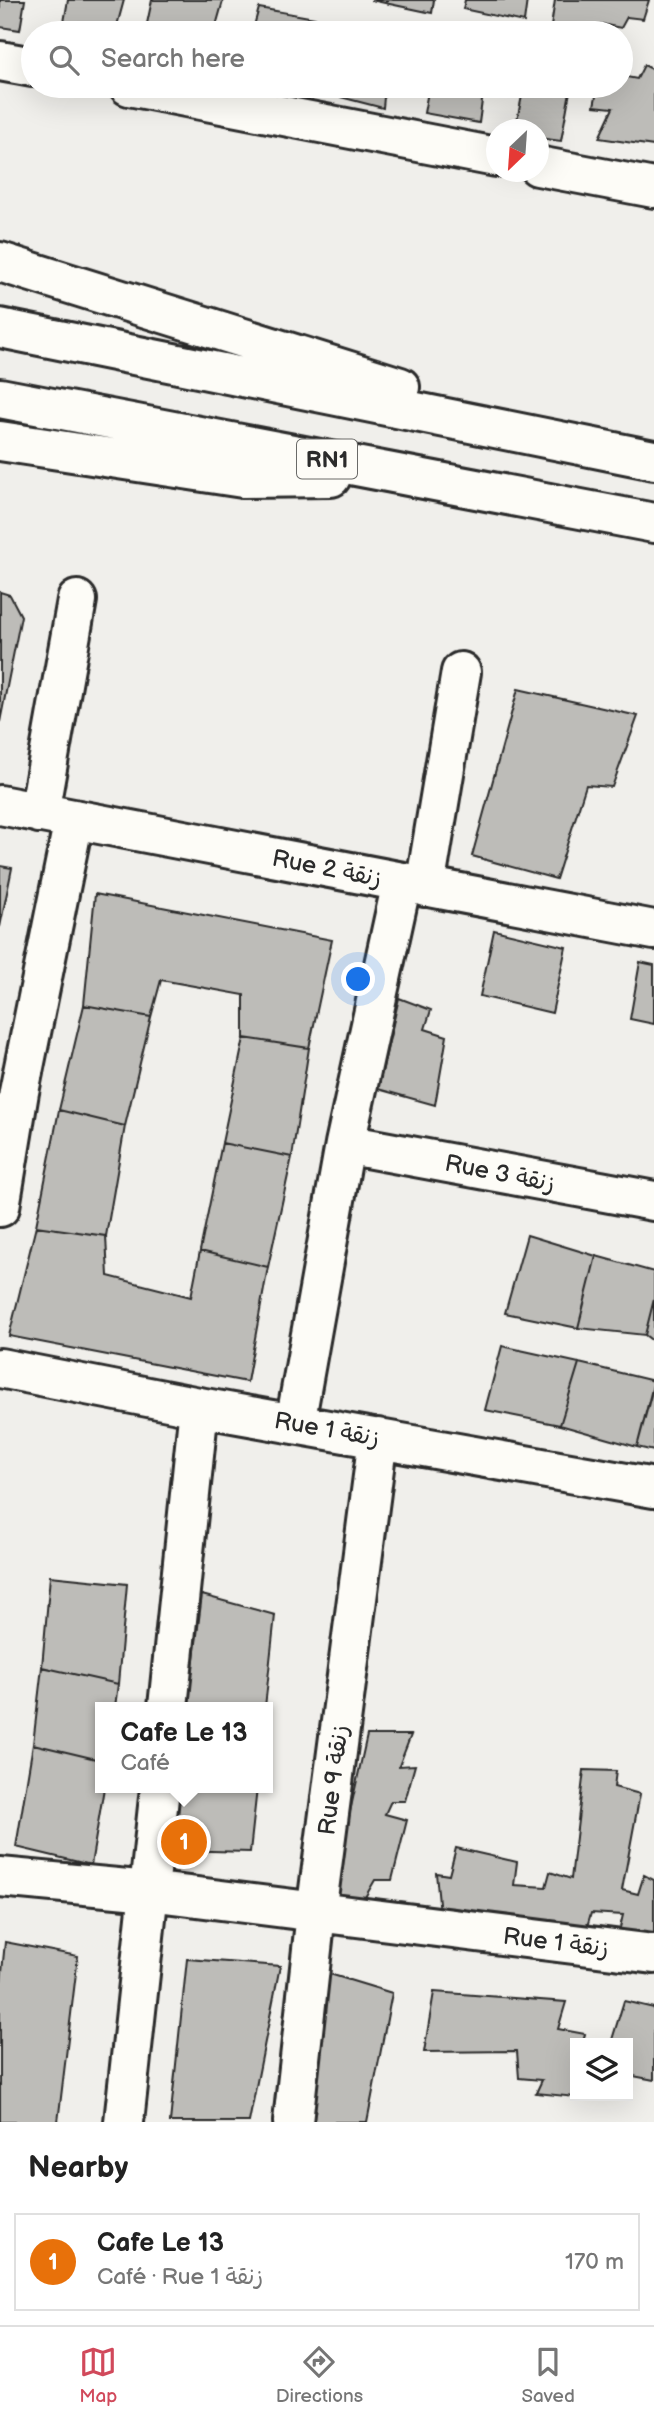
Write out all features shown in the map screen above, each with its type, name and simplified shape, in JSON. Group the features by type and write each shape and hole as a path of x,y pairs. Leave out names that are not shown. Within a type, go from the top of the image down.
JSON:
{"main road":[{"path":"0,61 21,65"},
{"path":"190,98 486,156"},
{"path":"549,168 654,188"},
{"path":"0,262 606,450"},
{"path":"0,328 654,460"},
{"name":"RN1","path":"0,398 654,523"},
{"path":"0,441 243,478 418,477"},
{"path":"0,1207 10,1090 56,816 78,600"},
{"path":"295,1424 345,1144 413,884 461,672"},
{"name":"Rue 2 زنقة","path":"0,805 654,930"},
{"name":"Rue 3 زنقة","path":"345,1144 654,1202"},
{"name":"Rue 1 زنقة","path":"0,1368 199,1407 654,1488"},
{"path":"169,1702 199,1407"},
{"name":"Rue 9 زنقة","path":"293,2122 316,1913 378,1438"},
{"path":"124,2122 159,1793"},
{"name":"Rue 1 زنقة","path":"0,1877 149,1891 654,1954"}],"building":[{"path":"0,0 25,0 20,30 0,27"},
{"path":"68,0 124,0 118,21 64,21"},
{"path":"152,0 223,1 217,21 148,21"},
{"path":"371,0 434,0 432,13"},
{"path":"465,0 527,0 524,21 463,9"},
{"path":"555,0 649,0 643,19 627,17 625,21 552,21"},
{"path":"259,8 315,18 314,21 255,21"},
{"path":"644,65 654,70 654,146 599,138 613,108 594,106 596,98 633,98 633,78 637,79"},
{"path":"344,98 384,98 383,108"},
{"path":"427,98 482,98 479,123 424,113"},
{"path":"522,98 569,98 561,141 549,139 549,119 517,119"},
{"path":"0,592 10,595 21,616 0,722"},
{"path":"518,689 638,716 612,787 586,785 556,879 472,856"},
{"path":"0,866 12,868 0,927"},
{"path":"95,894 332,940 309,1048 244,1038 244,995 161,980 151,1017 84,1005"},
{"path":"494,930 566,947 552,1013 480,996"},
{"path":"640,962 654,965 654,1024 630,1019"},
{"path":"399,998 431,1010 425,1029 447,1036 435,1105 378,1089"},
{"path":"84,1005 151,1017 125,1126 59,1110"},
{"path":"244,1038 309,1048 292,1157 222,1143"},
{"path":"59,1110 125,1126 106,1236 36,1226"},
{"path":"222,1143 292,1157 268,1267 200,1251"},
{"path":"36,1226 106,1236 108,1276 191,1297 200,1251 268,1267 247,1382 9,1336"},
{"path":"527,1235 596,1256 578,1328 505,1313"},
{"path":"596,1256 654,1272 654,1299 645,1335 578,1328"},
{"path":"654,1299 654,1342 645,1335"},
{"path":"502,1346 579,1363 560,1425 485,1410"},
{"path":"579,1363 654,1381 637,1447 560,1425"},
{"path":"654,1384 654,1451 637,1447"},
{"path":"50,1576 127,1584 118,1684 42,1667"},
{"path":"202,1595 275,1615 266,1702 189,1702"},
{"path":"42,1667 118,1684 116,1702 95,1702 95,1759 33,1744"},
{"path":"367,1735 411,1735 399,1766 415,1765 405,1801 391,1801 385,1814 407,1820 392,1880 375,1880 364,1899 332,1893"},
{"path":"33,1744 95,1759 95,1793 103,1793 91,1865 16,1847"},
{"path":"584,1770 616,1771 614,1787 640,1794 622,1890 638,1894 644,1875 654,1880 654,1938 619,1932 623,1915 591,1913 586,1930 440,1913 436,1873 449,1875 456,1848 517,1862 514,1885 546,1887 550,1872 571,1879"},
{"path":"178,1793 256,1793 250,1852 171,1850"},
{"path":"5,1942 78,1956 58,2122 0,2122 0,1992"},
{"path":"187,1959 280,1966 249,2122 170,2122"},
{"path":"323,1972 392,1993 367,2122 305,2122"},
{"path":"434,1992 566,2002 558,2029 585,2034 584,2038 570,2038 570,2096 536,2093 542,2080 519,2078 517,2051 424,2052"},
{"path":"624,2001 654,2008 654,2080 633,2076 633,2038 613,2038"}],"place":[{"name":"Cafe Le 13","path":"184,1842"}]}
